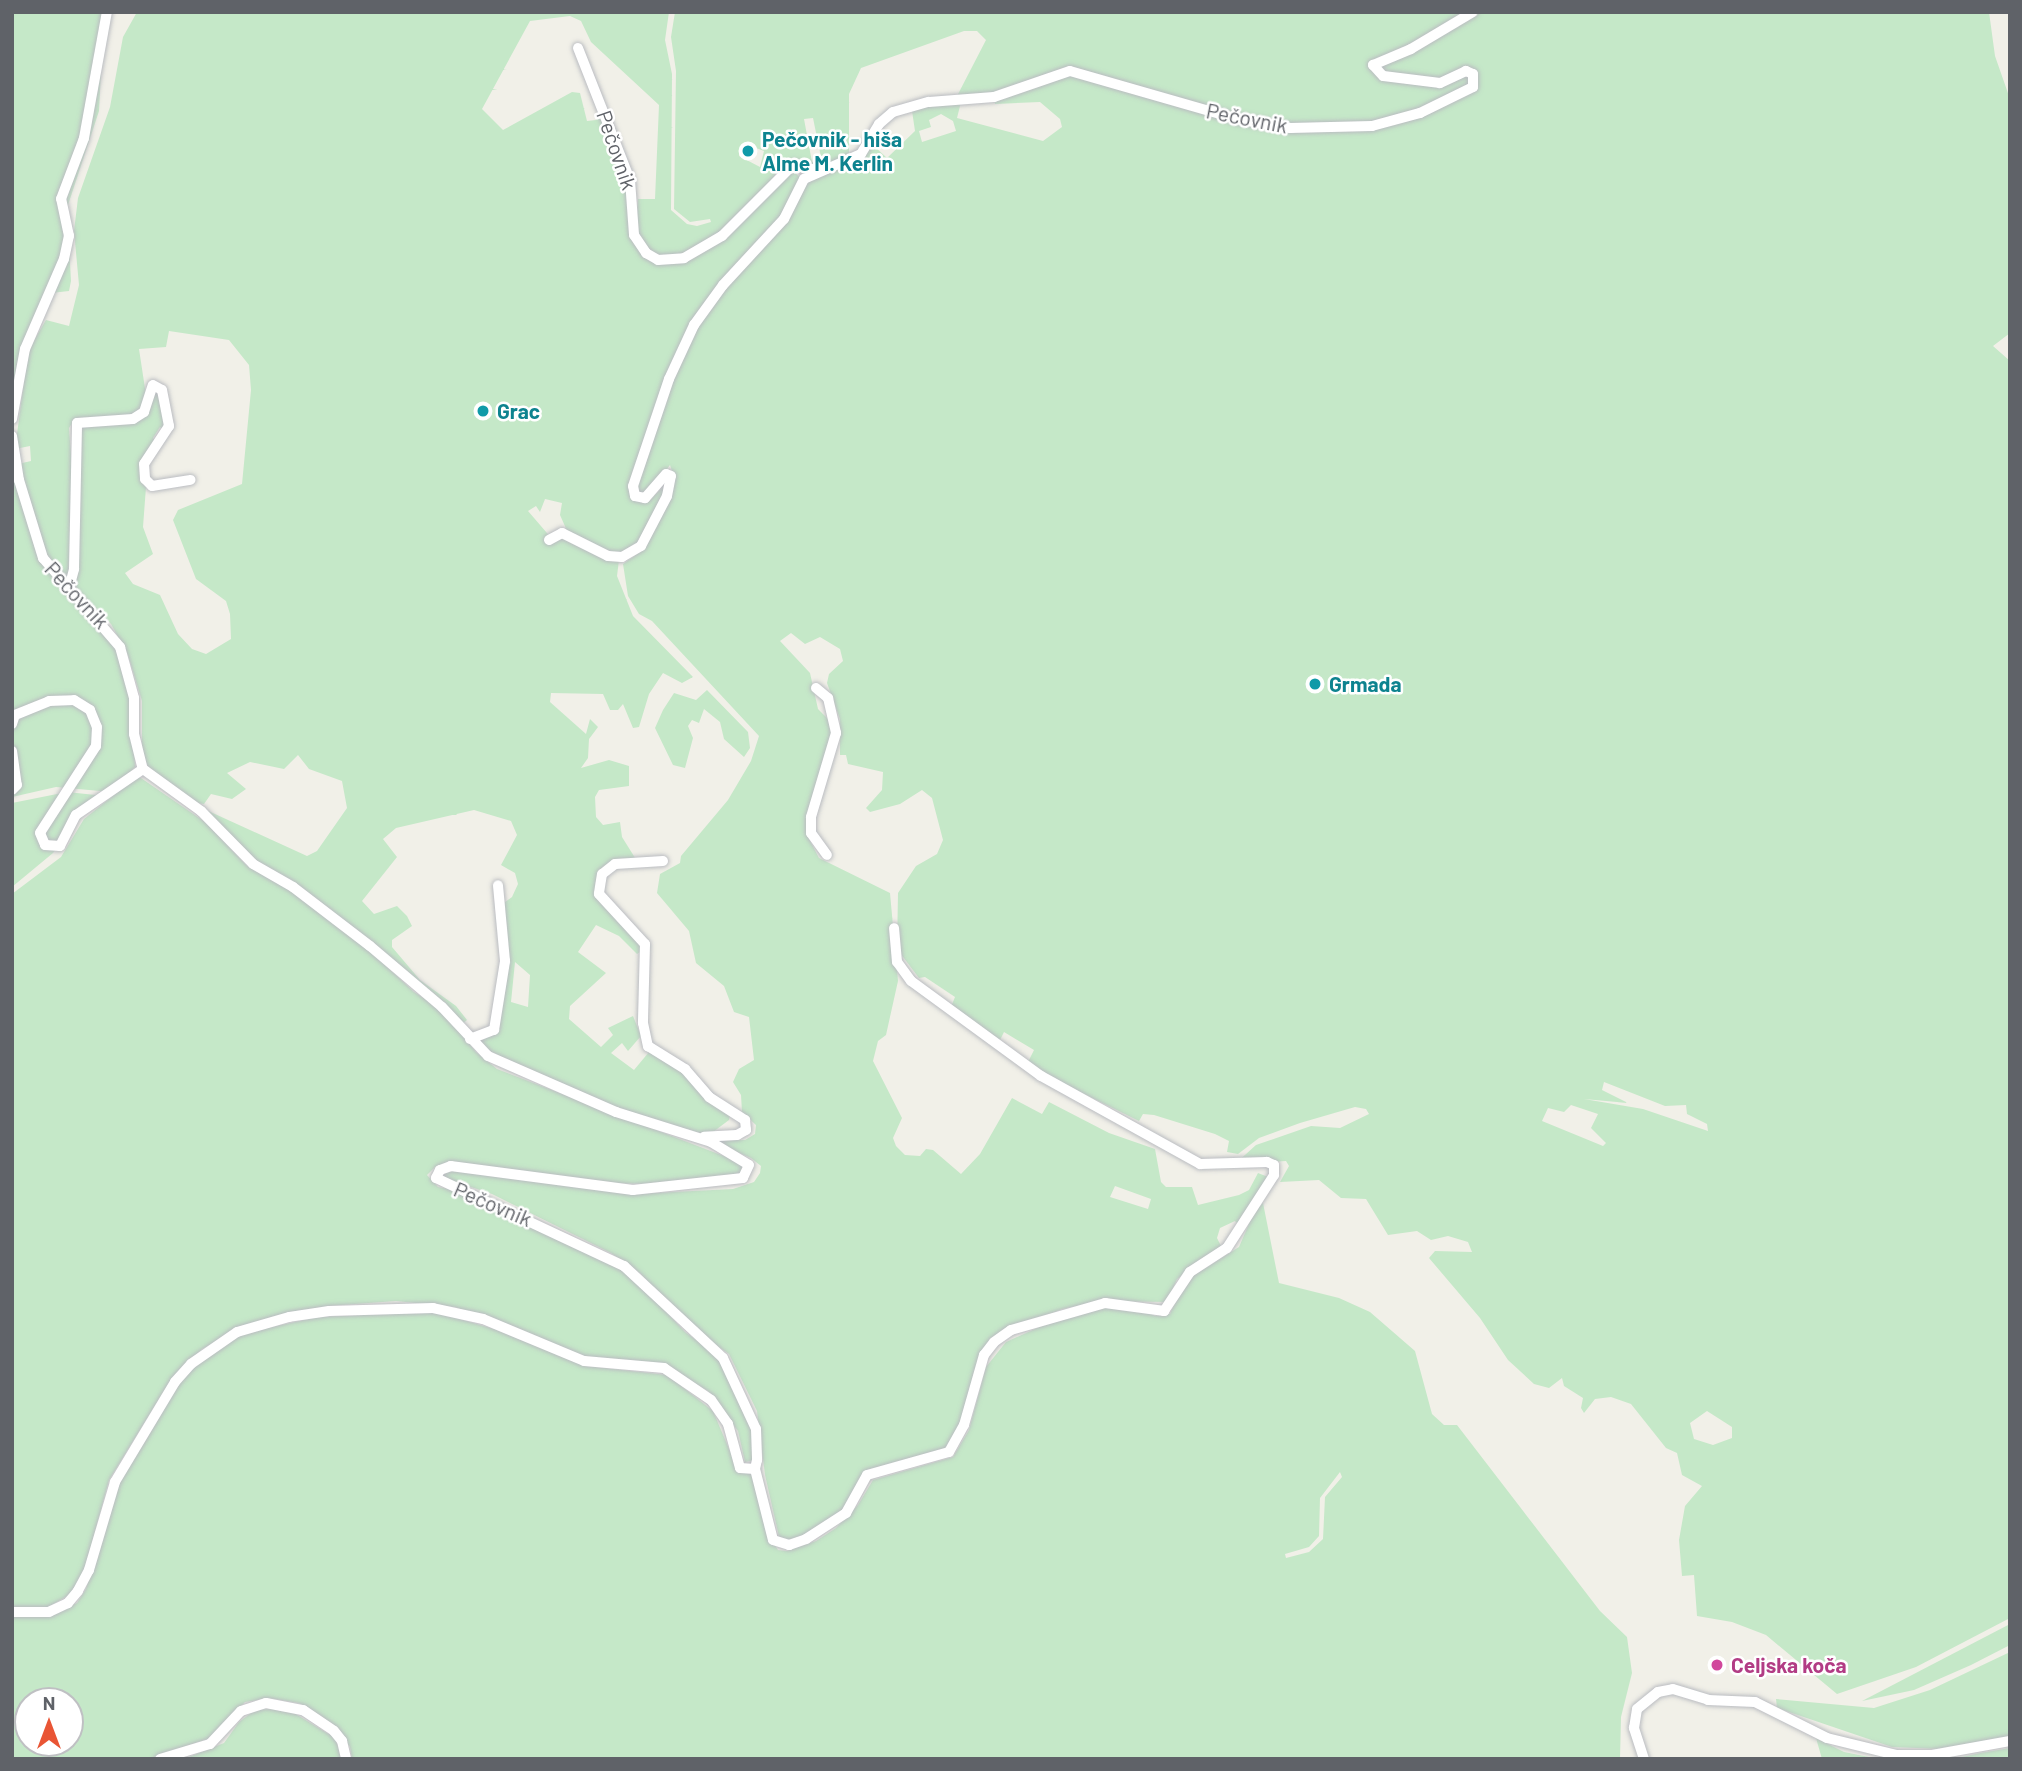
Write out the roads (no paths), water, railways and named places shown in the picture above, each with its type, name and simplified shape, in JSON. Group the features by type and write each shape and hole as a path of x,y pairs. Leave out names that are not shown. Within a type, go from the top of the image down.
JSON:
{"street":[{"path":"12,419 25,349 64,259 69,236 61,199 83,138 107,12"},
{"name":"Pečovnik","path":"578,48 630,180 634,235 646,253 658,260 684,258 722,236 793,164 817,170 843,166 861,154 879,124 893,112 929,102 994,97 1070,71 1237,120 1290,128 1372,126 1420,113 1473,87 1473,74 1466,71 1440,83 1383,76 1373,65 1411,49 1473,12"},
{"name":"Pečovnik","path":"549,540 562,533 598,553 622,557 641,546 667,496 671,479 666,474 648,497 634,494 669,379 694,325 723,285 784,219 804,179 817,170"},
{"path":"69,588 74,569 77,423 133,419 144,412 153,385 162,390 169,426 144,464 145,479 152,486 191,480"},
{"name":"Pečovnik","path":"12,436 19,480 43,558 120,647 135,706 134,734 143,769 201,811 253,864 293,887 370,946 442,1007 470,1040 488,1056 526,1076 616,1112 699,1138 745,1160 749,1172 743,1178 633,1190 451,1166 440,1170 436,1178 624,1266 690,1330 712,1344 732,1371 756,1429 755,1469"},
{"path":"816,688 828,698 836,733 811,817 811,833 827,855"},
{"path":"12,724 16,715 49,701 74,700 90,710 97,727 96,746 40,833 45,845 60,846 76,815 143,769"},
{"path":"12,751 17,785 12,790"},
{"path":"663,861 615,864 602,874 599,894 645,944 643,1023 648,1046 685,1069 709,1097 745,1120 746,1130 737,1135 699,1138"},
{"path":"470,1040 494,1030 505,961 498,885"},
{"path":"12,1612 49,1612 68,1603 78,1591 89,1570 115,1482 175,1382 191,1363 237,1332 289,1317 329,1311 433,1308 483,1320 584,1361 663,1368 711,1400 728,1424 740,1468 755,1469 773,1541 781,1545 806,1539 850,1506 867,1475 949,1452 964,1425 984,1355 1011,1330 1105,1303 1164,1311 1190,1272 1227,1248 1275,1168 1267,1162 1213,1167 1200,1164 1041,1076 911,981 897,962 894,928"},
{"path":"1644,1759 1634,1728 1637,1709 1658,1692 1673,1689 1730,1701 1755,1702 1827,1738 1896,1755 1944,1754 2010,1741"},
{"path":"160,1759 210,1744 241,1711 266,1703 303,1710 334,1731 342,1741 346,1759"}],"place":[{"name":"Pečovnik - hiša Alme M. Kerlin","path":"748,151"},
{"name":"Grac","path":"483,411"},
{"name":"Grmada","path":"1315,684"},
{"name":"Celjska koča","path":"1717,1665"}]}
